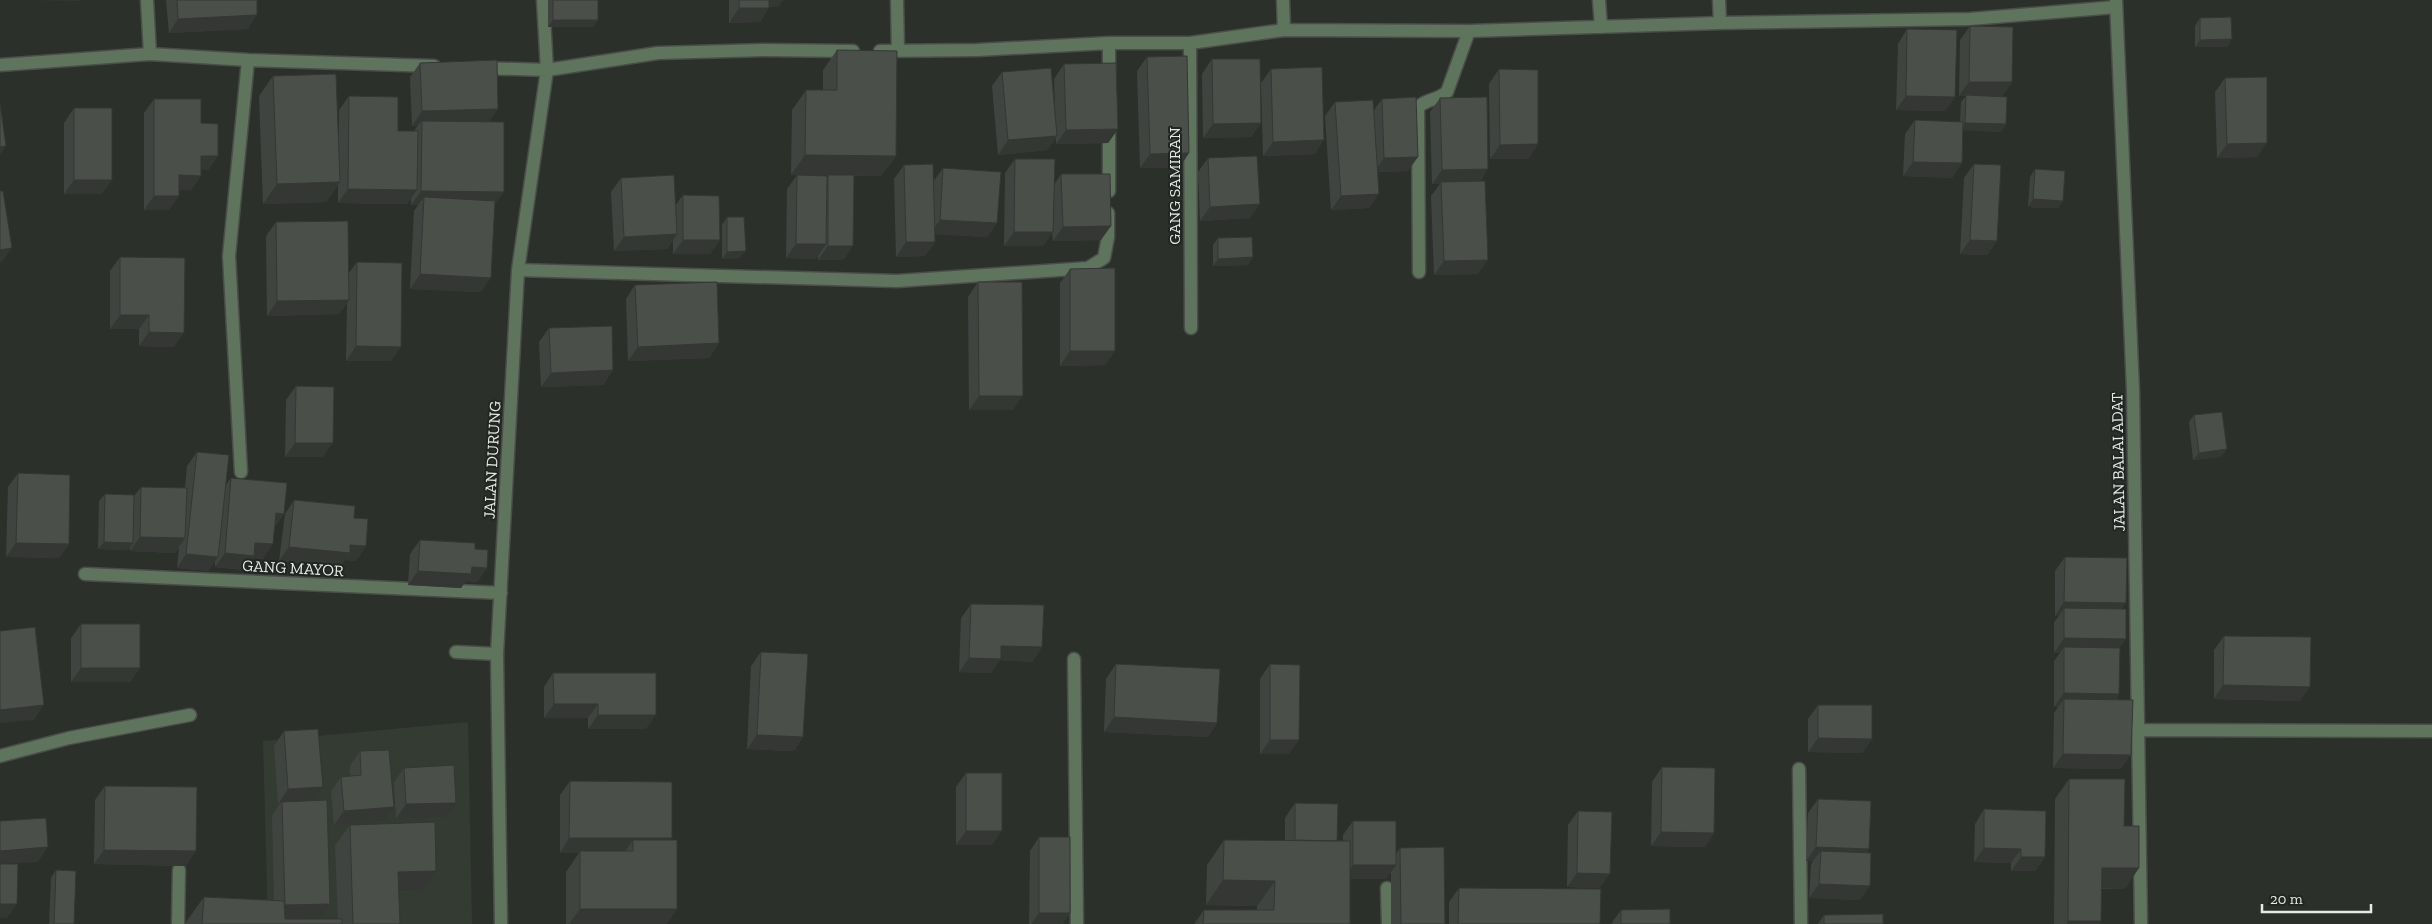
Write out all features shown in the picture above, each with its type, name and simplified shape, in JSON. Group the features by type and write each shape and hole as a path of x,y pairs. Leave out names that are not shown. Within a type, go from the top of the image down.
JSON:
{"street":[{"path":"147,0 150,54"},
{"name":"JALAN DURUNG","path":"501,924 497,654 518,270 548,70 543,0"},
{"path":"897,0 898,51"},
{"path":"1283,0 1284,30"},
{"path":"1599,0 1601,27"},
{"path":"1719,0 1720,23"},
{"path":"468,67 548,70 658,53 765,50 978,50 1109,43 1190,43 1284,30 1469,31 1720,23 1970,20 2116,4"},
{"name":"JALAN BALAI ADAT","path":"2116,4 2133,390 2141,924"},
{"path":"1419,272 1418,107 1422,103 1441,98 1447,92 1469,31"},
{"path":"1109,43 1109,93"},
{"name":"GANG SAMIRAN","path":"1190,43 1191,328"},
{"path":"0,65 150,54 248,60 448,67"},
{"path":"241,472 229,256 248,60"},
{"path":"518,270 897,281 1088,268 1104,258 1108,238 1109,113"},
{"name":"GANG MAYOR","path":"85,574 501,594"},
{"path":"456,652 497,654"},
{"path":"1074,659 1077,924"},
{"path":"0,756 69,738 190,715"},
{"path":"2138,730 2432,731"},
{"path":"1799,769 1801,924"},
{"path":"178,924 179,870"},
{"path":"1387,888 1388,924"}],"shaded area":[{"path":"468,722 472,924 268,924 263,741"}],"building":[{"path":"177,0 257,0 257,15 178,19"},
{"path":"553,0 598,0 598,20 553,20"},
{"path":"739,0 769,0 769,8 739,8"},
{"path":"2231,17 2232,39 2200,40 2200,18"},
{"path":"1970,26 2013,27 2012,82 1969,82"},
{"path":"1907,29 1957,30 1955,97 1906,96"},
{"path":"837,50 897,51 896,156 805,155 806,90 837,90"},
{"path":"1187,56 1189,153 1150,154 1147,57"},
{"path":"1212,59 1260,59 1261,123 1213,124"},
{"path":"497,60 498,109 422,111 420,63"},
{"path":"1116,63 1118,129 1066,130 1064,64"},
{"path":"1322,67 1324,140 1273,142 1271,69"},
{"path":"1051,68 1057,136 1008,140 1002,72"},
{"path":"1499,69 1538,70 1538,144 1500,145"},
{"path":"336,74 340,182 277,184 273,76"},
{"path":"2267,77 2267,143 2227,144 2225,78"},
{"path":"1966,95 2007,97 2006,124 1965,123"},
{"path":"349,96 398,97 398,131 418,131 417,190 348,189"},
{"path":"1416,97 1418,157 1384,158 1382,99"},
{"path":"1487,97 1488,169 1442,170 1440,98"},
{"path":"154,99 201,99 201,123 218,124 218,156 201,156 201,176 179,175 179,196 154,196"},
{"path":"1373,100 1379,194 1341,196 1335,102"},
{"path":"0,103 6,146 0,147"},
{"path":"74,108 112,108 112,180 74,180"},
{"path":"1915,120 1963,122 1962,163 1913,162"},
{"path":"422,121 504,122 504,192 421,191"},
{"path":"1257,156 1260,204 1210,207 1208,158"},
{"path":"1015,159 1055,159 1053,232 1014,232"},
{"path":"933,164 935,242 906,242 904,165"},
{"path":"1974,164 2001,165 1997,241 1970,240"},
{"path":"943,168 1001,172 997,223 940,220"},
{"path":"2035,169 2065,171 2063,201 2033,199"},
{"path":"1061,174 1110,174 1111,226 1063,227"},
{"path":"674,175 677,234 624,237 621,178"},
{"path":"797,175 827,176 826,244 796,244"},
{"path":"828,175 854,175 853,246 828,246"},
{"path":"1485,181 1488,260 1444,261 1441,182"},
{"path":"0,191 3,191 12,248 0,250"},
{"path":"683,195 719,196 720,240 683,240"},
{"path":"424,197 495,201 491,278 420,274"},
{"path":"727,217 744,217 746,251 727,252"},
{"path":"348,221 349,300 277,301 276,222"},
{"path":"1252,237 1253,257 1218,259 1218,238"},
{"path":"120,257 185,258 184,333 149,332 149,315 120,315"},
{"path":"357,262 402,263 401,347 356,346"},
{"path":"1115,268 1115,351 1070,351 1070,269"},
{"path":"717,282 719,343 638,347 635,285"},
{"path":"978,282 1022,282 1023,396 979,396"},
{"path":"612,326 613,370 551,373 549,328"},
{"path":"296,386 334,387 333,443 295,443"},
{"path":"2222,412 2227,449 2199,453 2194,415"},
{"path":"197,452 229,455 218,557 186,554"},
{"path":"18,473 70,475 69,544 16,543"},
{"path":"231,478 287,483 284,514 276,513 273,544 255,543 254,556 225,553"},
{"path":"141,487 187,488 185,538 140,537"},
{"path":"105,494 134,495 133,543 104,542"},
{"path":"294,500 355,506 354,518 368,519 366,546 350,545 350,553 289,547"},
{"path":"420,540 475,543 475,549 488,550 487,568 472,567 471,574 418,571"},
{"path":"2065,557 2127,558 2126,603 2064,602"},
{"path":"971,604 1044,605 1042,647 1001,646 1001,659 969,658"},
{"path":"2064,608 2126,609 2126,639 2064,638"},
{"path":"81,624 140,624 140,668 81,668"},
{"path":"35,627 44,705 0,710 0,631"},
{"path":"2224,636 2311,637 2310,687 2223,685"},
{"path":"2064,647 2120,648 2119,694 2064,693"},
{"path":"761,652 808,654 803,737 757,735"},
{"path":"1116,664 1220,669 1217,723 1114,717"},
{"path":"1270,664 1300,665 1299,740 1270,740"},
{"path":"553,673 656,673 656,715 598,715 598,704 554,704"},
{"path":"2064,699 2133,700 2131,755 2063,754"},
{"path":"1818,705 1872,705 1872,739 1818,738"},
{"path":"318,729 323,787 288,789 284,731"},
{"path":"389,750 394,807 344,811 341,777 361,775 360,751"},
{"path":"454,765 456,803 406,804 404,768"},
{"path":"1662,767 1715,768 1714,833 1661,832"},
{"path":"966,773 1002,773 1002,831 966,831"},
{"path":"2069,779 2125,779 2124,826 2139,826 2139,868 2102,868 2101,921 2068,921"},
{"path":"570,781 672,782 672,838 569,838"},
{"path":"105,786 197,787 196,851 104,850"},
{"path":"1818,799 1871,801 1869,849 1816,847"},
{"path":"327,800 330,904 285,905 282,802"},
{"path":"1295,803 1338,804 1337,841 1295,840"},
{"path":"1984,809 2046,811 2045,857 2021,857 2021,849 1984,848"},
{"path":"1578,811 1612,812 1610,874 1577,873"},
{"path":"46,818 48,847 0,851 0,821"},
{"path":"1353,821 1396,821 1396,865 1353,865"},
{"path":"435,822 436,871 398,872 400,924 353,924 350,825"},
{"path":"1039,837 1070,837 1070,913 1039,913"},
{"path":"633,840 677,840 677,909 580,909 580,851 633,851"},
{"path":"1224,840 1350,841 1350,924 1203,924 1204,910 1274,910 1275,881 1223,880"},
{"path":"1444,847 1445,924 1401,924 1400,848"},
{"path":"1821,851 1871,853 1870,886 1819,884"},
{"path":"0,864 18,864 17,904 0,904"},
{"path":"56,870 76,871 74,924 54,924"},
{"path":"1459,888 1601,889 1600,924 1458,924"},
{"path":"204,897 284,901 285,919 342,919 342,924 202,924"},
{"path":"1670,909 1670,924 1621,924 1621,910"},
{"path":"1883,914 1883,924 1824,924 1824,915"}]}
